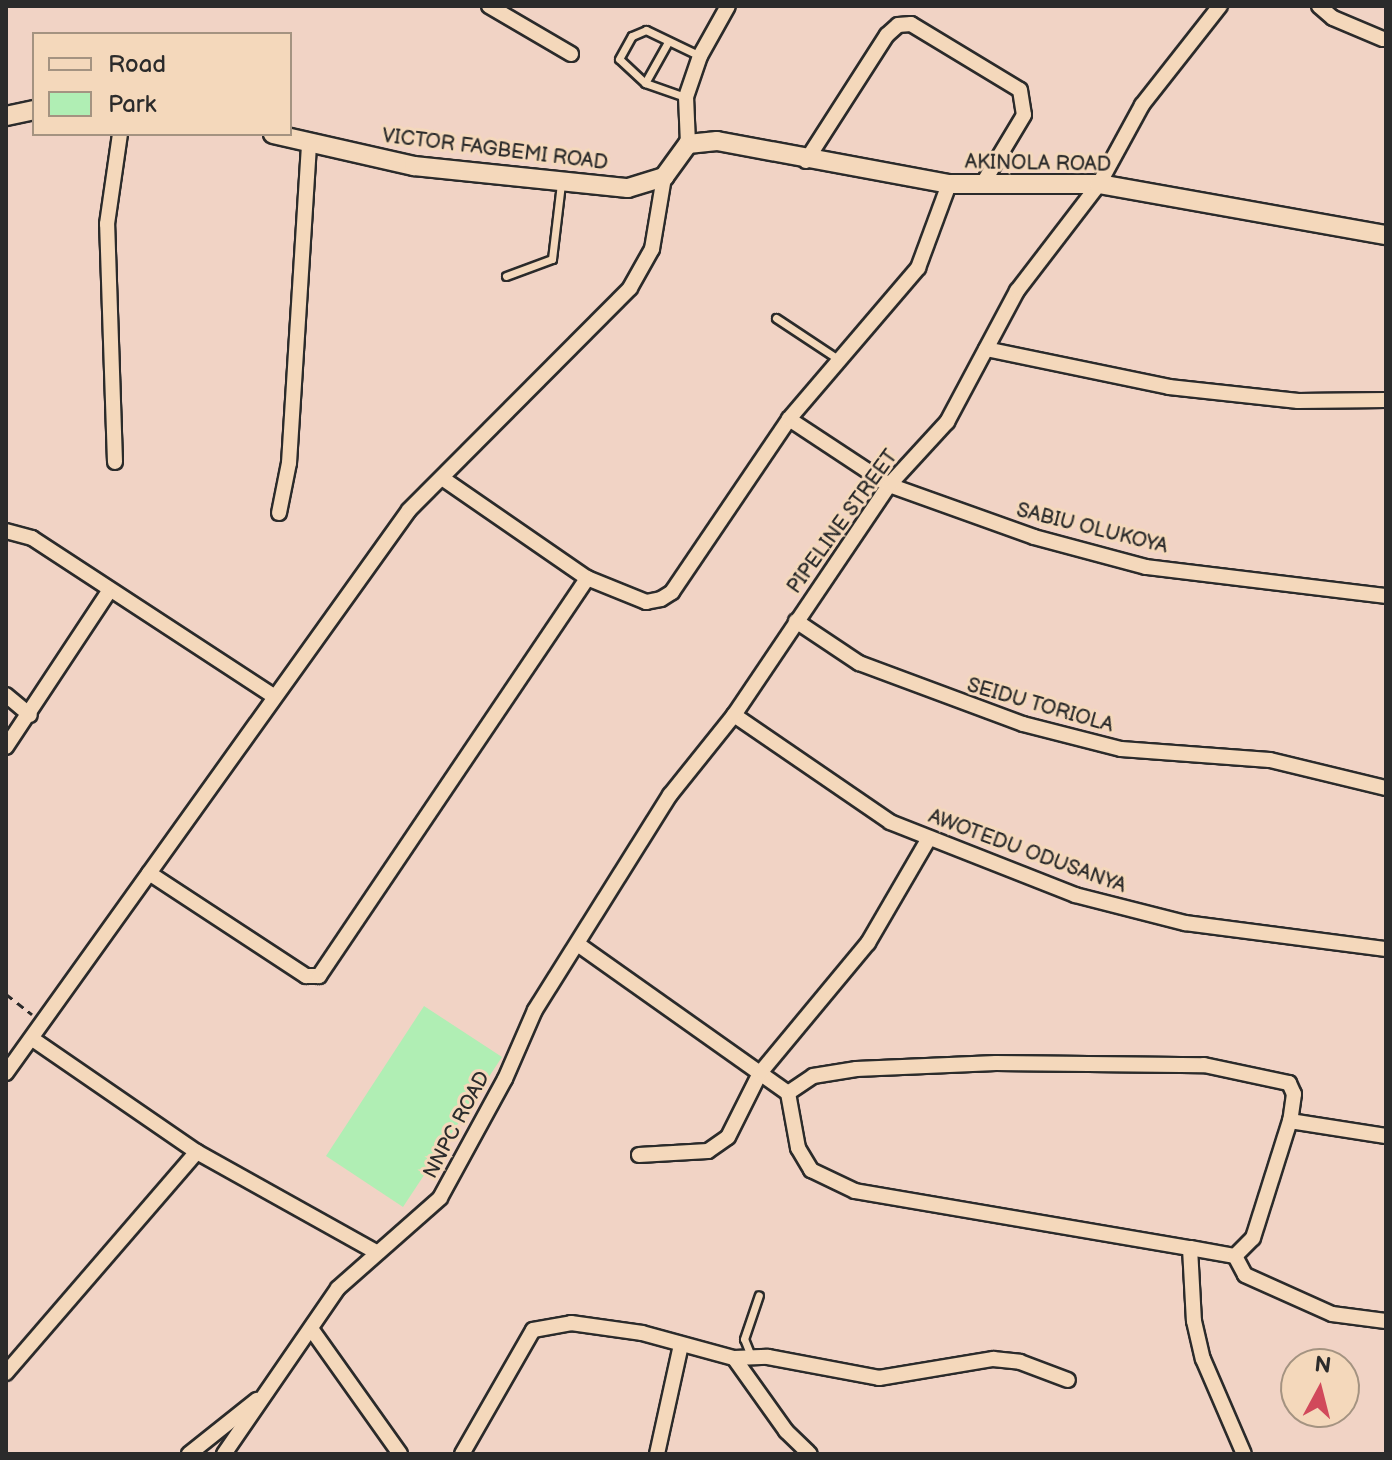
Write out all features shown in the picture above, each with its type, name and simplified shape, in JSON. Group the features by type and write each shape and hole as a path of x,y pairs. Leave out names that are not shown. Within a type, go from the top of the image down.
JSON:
{"street":[{"path":"489,6 571,54"},
{"path":"6,1073 34,1040 272,695 409,510 630,288 652,249 664,177 688,144 686,97 700,56 728,6"},
{"name":"PIPELINE STREET","path":"579,945 670,795 734,715 889,485 947,422 1017,291 1099,184 1142,105 1220,6"},
{"path":"1319,6 1333,18 1383,39"},
{"path":"806,161 887,35 898,25 911,24 1020,90 1024,115 982,185"},
{"path":"6,116 32,110"},
{"path":"115,462 107,224 120,136"},
{"name":"VICTOR FAGBEMI ROAD","path":"281,136 414,166 518,173 561,184 628,188 664,177"},
{"name":"AKINOLA ROAD","path":"688,144 717,141 806,161 949,184 1099,184 1386,235"},
{"path":"279,513 289,463 309,143"},
{"path":"442,478 587,578 646,602 672,592 789,419 918,268 949,184"},
{"path":"986,349 1169,387 1298,401 1386,400"},
{"name":"SABIU OLUKOYA","path":"789,419 889,485 1034,537 1146,567 1386,596"},
{"path":"6,531 32,538 272,695"},
{"path":"149,873 306,976 319,976 587,578"},
{"path":"6,747 110,590"},
{"name":"SEIDU TORIOLA","path":"796,621 859,663 951,702 1037,728 1121,749 1270,760 1386,788"},
{"path":"6,695 30,715"},
{"name":"AWOTEDU ODUSANYA","path":"734,715 890,822 1128,911 1386,949"},
{"path":"639,1155 717,1148 760,1073 868,943 929,838"},
{"path":"579,945 788,1093 798,1148 811,1170 855,1191 1235,1256"},
{"name":"NNPC ROAD","path":"224,1454 338,1288 374,1251 414,1225 440,1198 505,1079 535,1010 579,945"},
{"path":"34,1040 197,1152 374,1251"},
{"path":"788,1093 813,1076 856,1069 996,1063 1204,1065 1289,1083 1294,1094 1290,1121 1253,1238 1235,1256"},
{"path":"1290,1121 1386,1136"},
{"path":"6,1373 197,1152"},
{"path":"1190,1248 1203,1359 1244,1454"},
{"path":"1235,1256 1245,1275 1277,1293 1332,1314 1386,1321"},
{"path":"462,1454 490,1413 533,1330 571,1323 734,1358 751,1356 879,1378 993,1359 1020,1362 1068,1380"},
{"path":"312,1330 400,1454"},
{"path":"657,1454 681,1345"},
{"path":"734,1358 786,1431 810,1454"},
{"path":"189,1454 265,1394"}],"lane":[{"path":"686,97 645,83 619,59 638,31 700,56"},
{"path":"645,83 668,42"},
{"path":"506,276 552,259 561,184"},
{"path":"776,318 838,359"},
{"path":"751,1356 744,1339 759,1295"}],"path":[{"path":"6,994 45,1024"}],"green space":[{"path":"424,1006 502,1057 403,1207 326,1156"}]}
